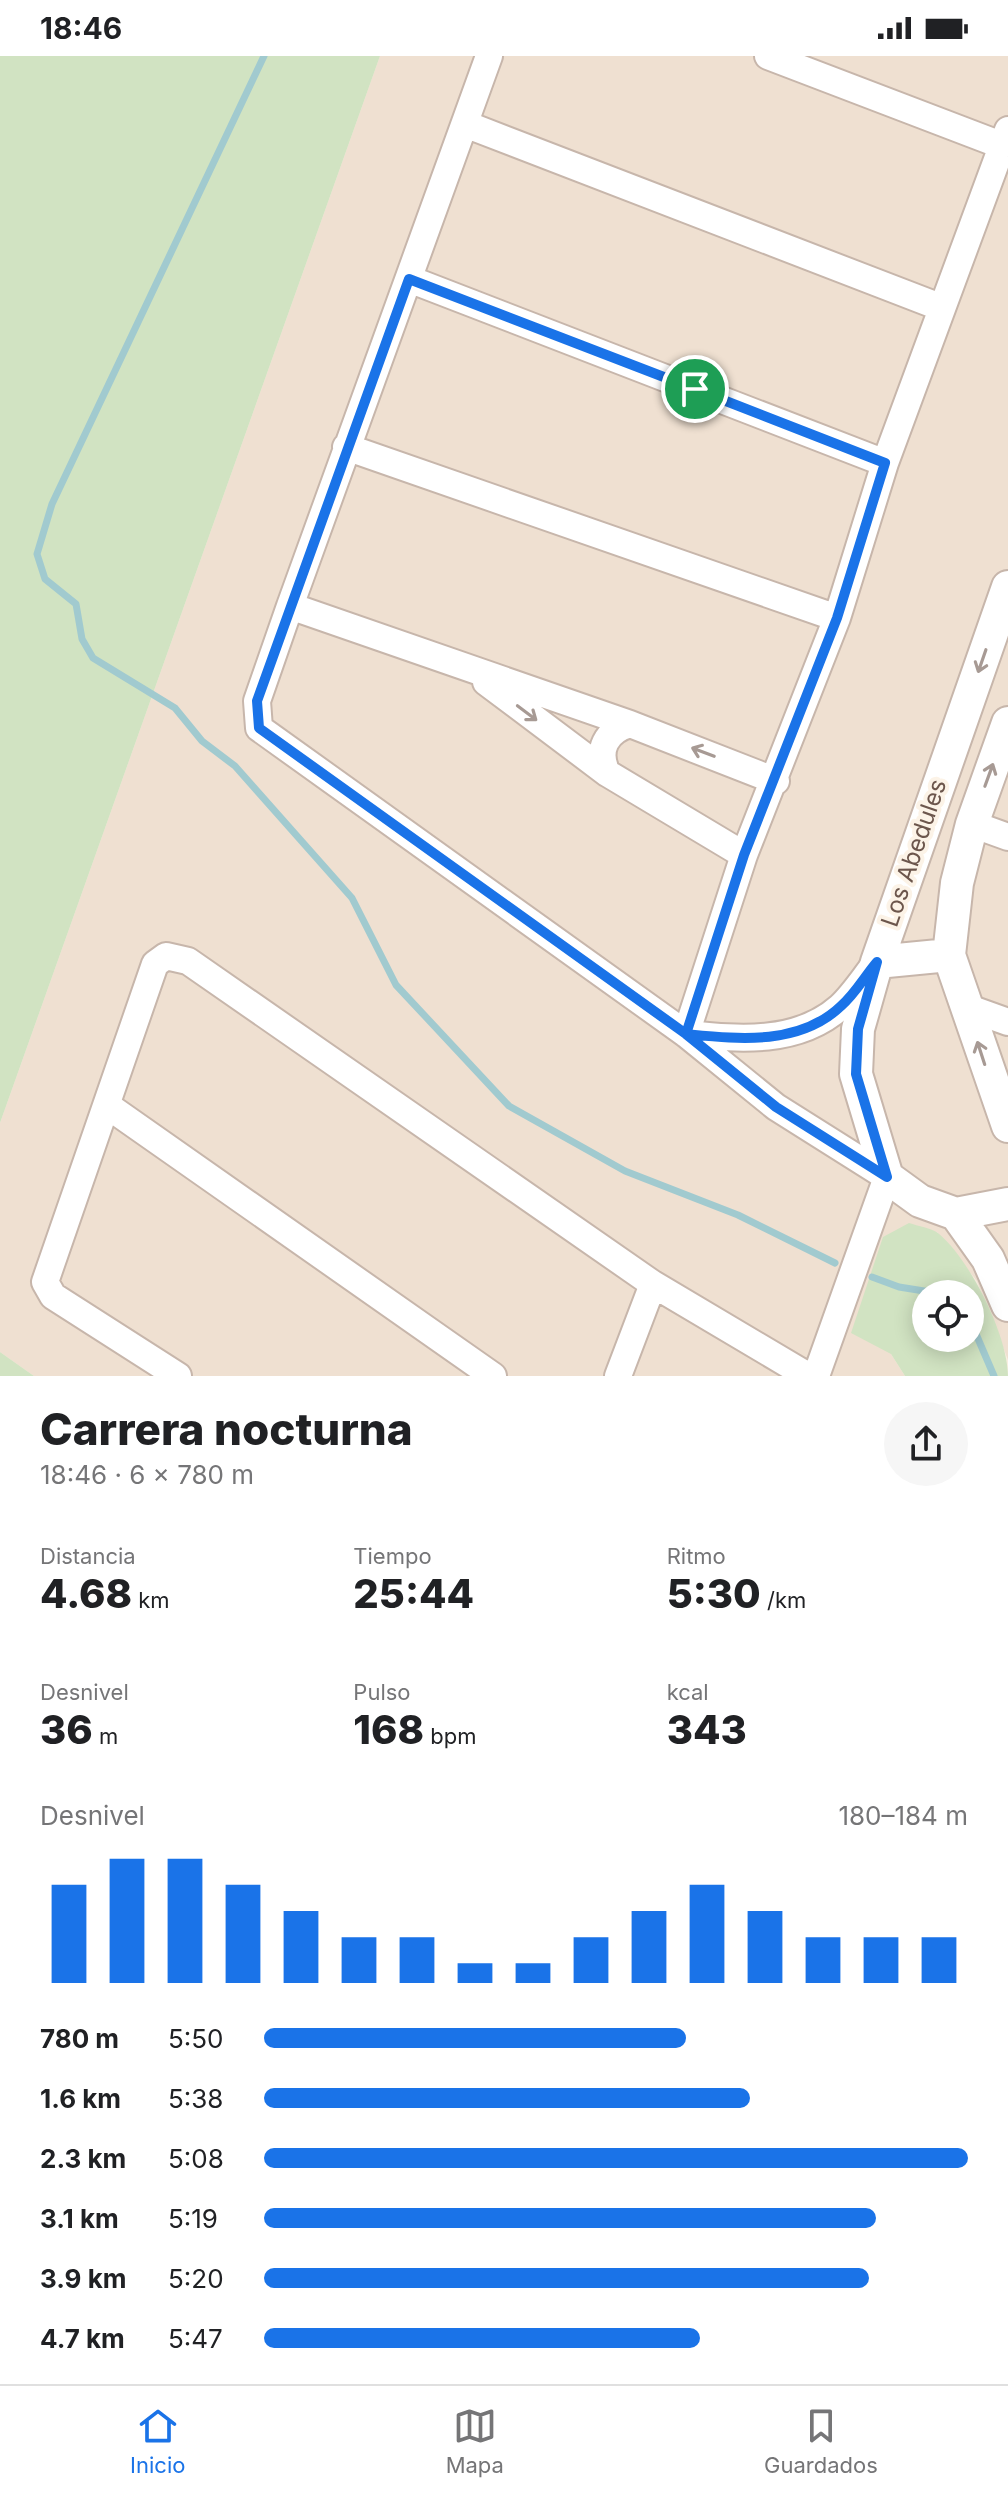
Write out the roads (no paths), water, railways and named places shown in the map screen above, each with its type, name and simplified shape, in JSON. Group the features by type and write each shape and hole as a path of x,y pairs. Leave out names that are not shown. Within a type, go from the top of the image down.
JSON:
{"street":[{"path":"489,56 257,701 259,728 686,1034 776,1107 920,1201 956,1214 1008,1204"},
{"path":"686,1034 744,855 776,781 837,618 885,463 1004,138 768,56"},
{"path":"465,124 940,307"},
{"path":"409,279 885,463"},
{"path":"346,447 837,618"},
{"name":"Los Abedules","path":"887,1177 856,1074 858,1029 877,962 1008,587"},
{"path":"290,606 630,724 776,781"},
{"path":"464,666 607,773 744,855"},
{"name":"Los Abedules","path":"1008,723 972,824 957,883 949,955 1008,1126"},
{"path":"607,773 601,753 604,742 611,733 630,724"},
{"path":"972,824 1008,837"},
{"path":"686,1034 752,1040 820,1021 842,1006 877,962 949,955"},
{"path":"178,1376 53,1296 45,1282 155,964 166,956 188,961 653,1284 808,1376"},
{"path":"966,1007 1008,1022"},
{"path":"108,1106 493,1376"},
{"path":"816,1376 887,1177"},
{"path":"956,1214 988,1259 1008,1305"},
{"path":"618,1376 653,1284"}],"waterway":[{"path":"264,56 52,504 37,554 45,579 76,604 82,639 93,658 175,708 202,741 235,766 352,898 396,985 509,1106 625,1171 738,1215 835,1263"},
{"path":"872,1277 912,1289"},
{"path":"984,1352 994,1376"}]}
